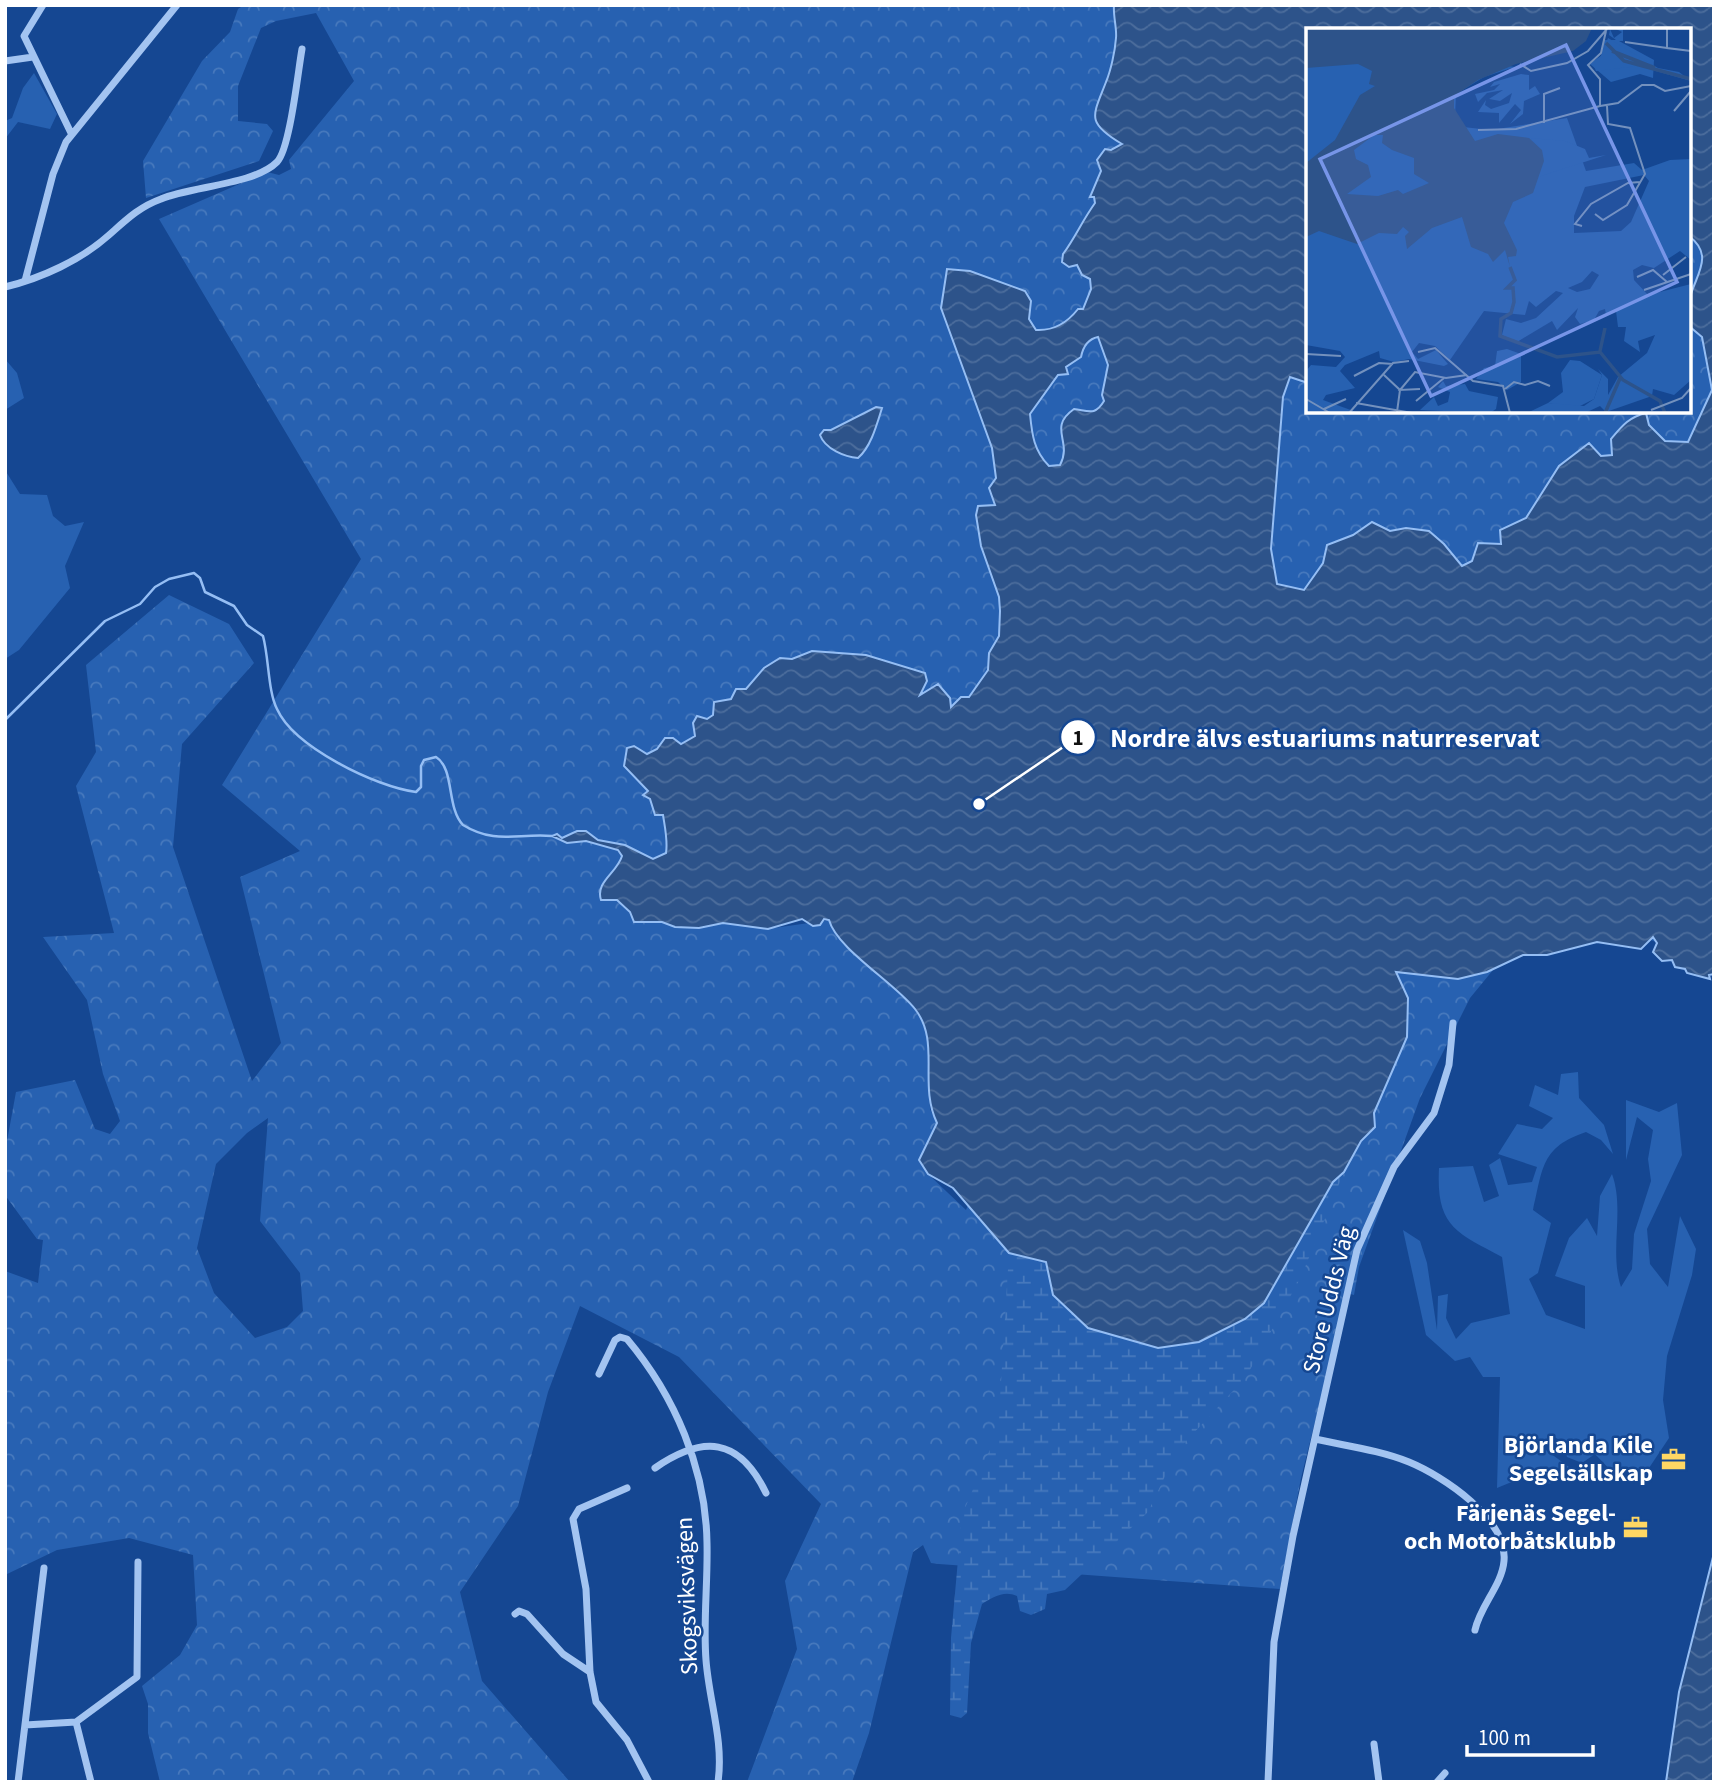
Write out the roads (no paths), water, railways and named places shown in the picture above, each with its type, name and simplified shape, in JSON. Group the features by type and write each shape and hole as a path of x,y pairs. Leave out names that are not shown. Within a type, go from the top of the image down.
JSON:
{"street":[{"path":"43,5 24,32 33,57 71,133"},
{"path":"25,281 53,174 71,133 177,5"},
{"path":"5,287 77,258 109,236 137,210 162,198 249,176 275,164 285,148 302,49"},
{"path":"5,61 33,57"},
{"name":"Store Udds Väg","path":"1268,1782 1274,1642 1293,1536 1357,1250 1394,1167 1434,1114 1449,1065 1453,1023"},
{"name":"Skogsviksvägen","path":"599,1374 615,1340 620,1337 627,1339 659,1380 690,1452 706,1522 706,1660 719,1742 718,1782"},
{"path":"1315,1439 1407,1462 1470,1501 1488,1517 1504,1552 1504,1564 1475,1630"},
{"path":"655,1468 707,1445 725,1447 749,1464 766,1493"},
{"path":"627,1488 579,1509 573,1519 587,1601 590,1672 596,1702 627,1740 649,1782"},
{"path":"26,1725 76,1722 129,1686 137,1677 138,1562"},
{"path":"18,1782 44,1568"},
{"path":"515,1614 519,1611 527,1614 549,1642 590,1672"},
{"path":"76,1722 91,1782"},
{"path":"1374,1744 1378,1782"},
{"path":"1437,1782 1445,1773"}],"water":[{"path":"1114,5 1714,5 1714,974 1709,975 1710,979 1675,967 1672,960 1662,961 1653,952 1657,943 1653,937 1641,949 1597,942 1547,955 1523,955 1487,972 1458,979 1396,972 1408,998 1407,1037 1374,1113 1375,1127 1361,1141 1344,1172 1333,1182 1264,1303 1245,1319 1199,1342 1158,1348 1088,1328 1053,1295 1046,1262 1009,1253 953,1188 928,1174 919,1160 937,1123 929,1093 927,1035 923,1022 906,999 854,954 834,931 829,920 824,919 820,925 813,926 802,919 768,929 723,923 699,928 675,927 662,922 634,922 630,912 617,900 601,900 601,888 622,856 618,850 586,841 567,843 552,836 557,834 562,838 577,831 586,831 598,840 625,845 653,859 666,853 663,815 655,815 650,799 643,795 648,791 624,766 627,748 634,746 647,754 657,749 665,738 673,738 681,744 695,736 693,723 697,716 707,719 713,715 714,702 731,699 736,689 746,689 764,668 780,658 792,659 812,651 866,655 925,673 927,681 920,695 938,684 950,698 951,707 961,697 969,697 988,670 989,653 999,636 999,597 981,546 976,515 978,506 995,505 989,488 996,478 992,448 941,308 947,269 970,271 1025,291 1031,301 1029,319 1036,330 1060,325 1078,309 1083,309 1091,289 1090,279 1082,275 1077,265 1069,267 1062,262 1063,254 1095,203 1094,197 1090,197 1101,171 1097,160 1105,149 1111,150 1122,144 1102,130 1095,118 1110,72 1116,34","holes":["1098,337 1108,365 1102,395 1104,401 1095,411 1074,409 1066,416 1061,429 1064,449 1060,465 1049,466 1035,442 1030,414 1058,375 1068,374 1066,367 1081,357 1085,347 1094,338"]},
{"path":"876,407 882,408 876,428 867,448 858,458 836,451 826,444 820,435 824,430 831,430"},
{"path":"1714,1553 1714,1782 1666,1782 1679,1692"}],"waterway":[{"path":"5,720 105,621 140,604 155,587 169,579 194,573 200,578 205,592 234,606 247,625 263,636 277,709 286,723 318,751 359,774 399,789 416,792 421,787 421,766 424,760 436,757 446,770 454,808 463,825 486,835 552,836"}],"place":[{"name":"Nordre älvs estuariums naturreservat","path":"979,804"},
{"name":"Björlanda Kile Segelsällskap","path":"1673,1459"},
{"name":"Färjenäs Segel- och Motorbåtsklubb","path":"1636,1527"}]}
